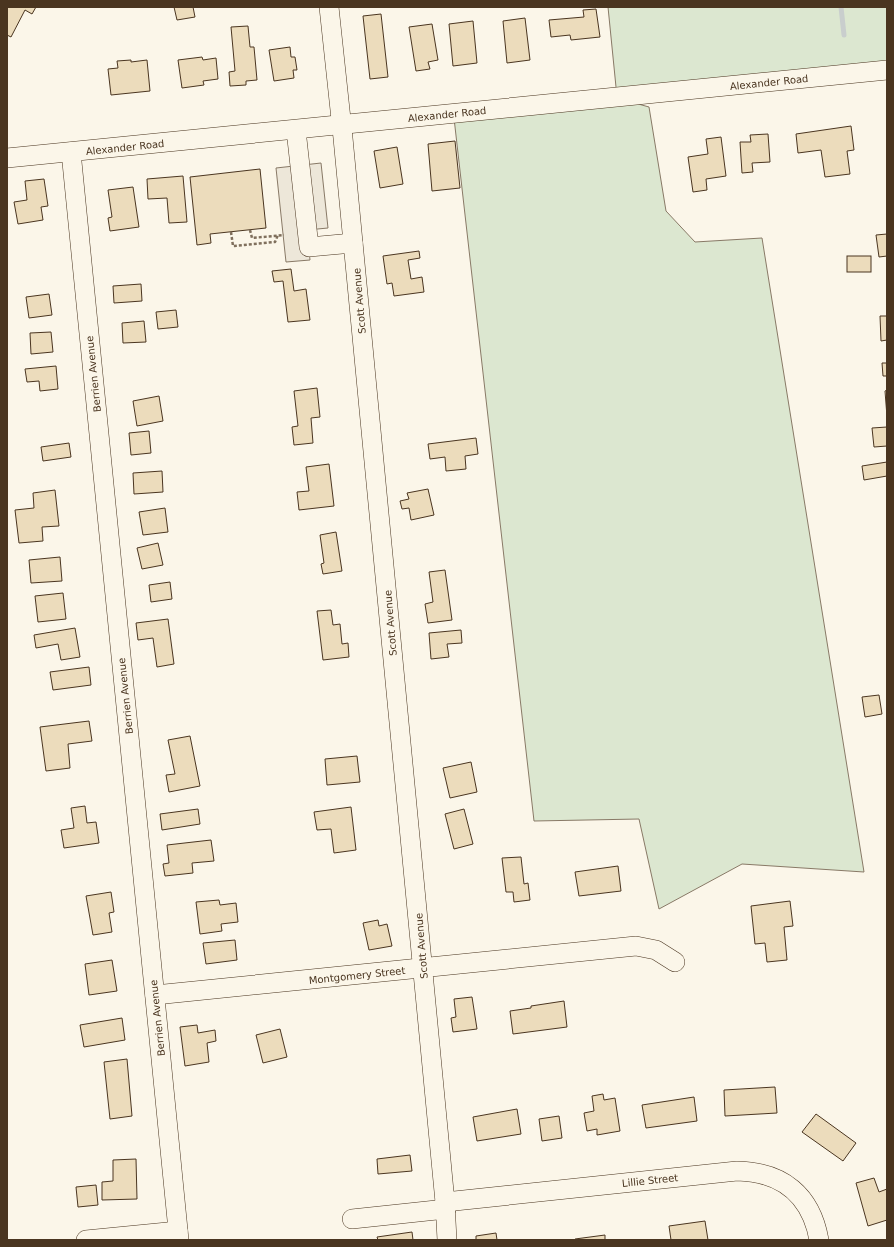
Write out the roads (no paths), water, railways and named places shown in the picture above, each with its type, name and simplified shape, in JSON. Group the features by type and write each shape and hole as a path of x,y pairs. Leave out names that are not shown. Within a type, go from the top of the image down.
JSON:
{"street":[{"name":"Scott Avenue","path":"329,7 342,125 423,968 447,1240"},
{"name":"Alexander Road","path":"7,158 887,70"},
{"path":"296,130 309,247 353,243"},
{"name":"Berrien Avenue","path":"71,152 178,1235"},
{"name":"Montgomery Street","path":"155,995 636,946 656,950 675,962"},
{"name":"Lillie Street","path":"352,1219 445,1205 737,1171 767,1175 783,1182 797,1193 808,1208 816,1225 819,1240"},
{"path":"86,1240 178,1235"}],"waterway":[{"path":"841,7 844,35"}]}
